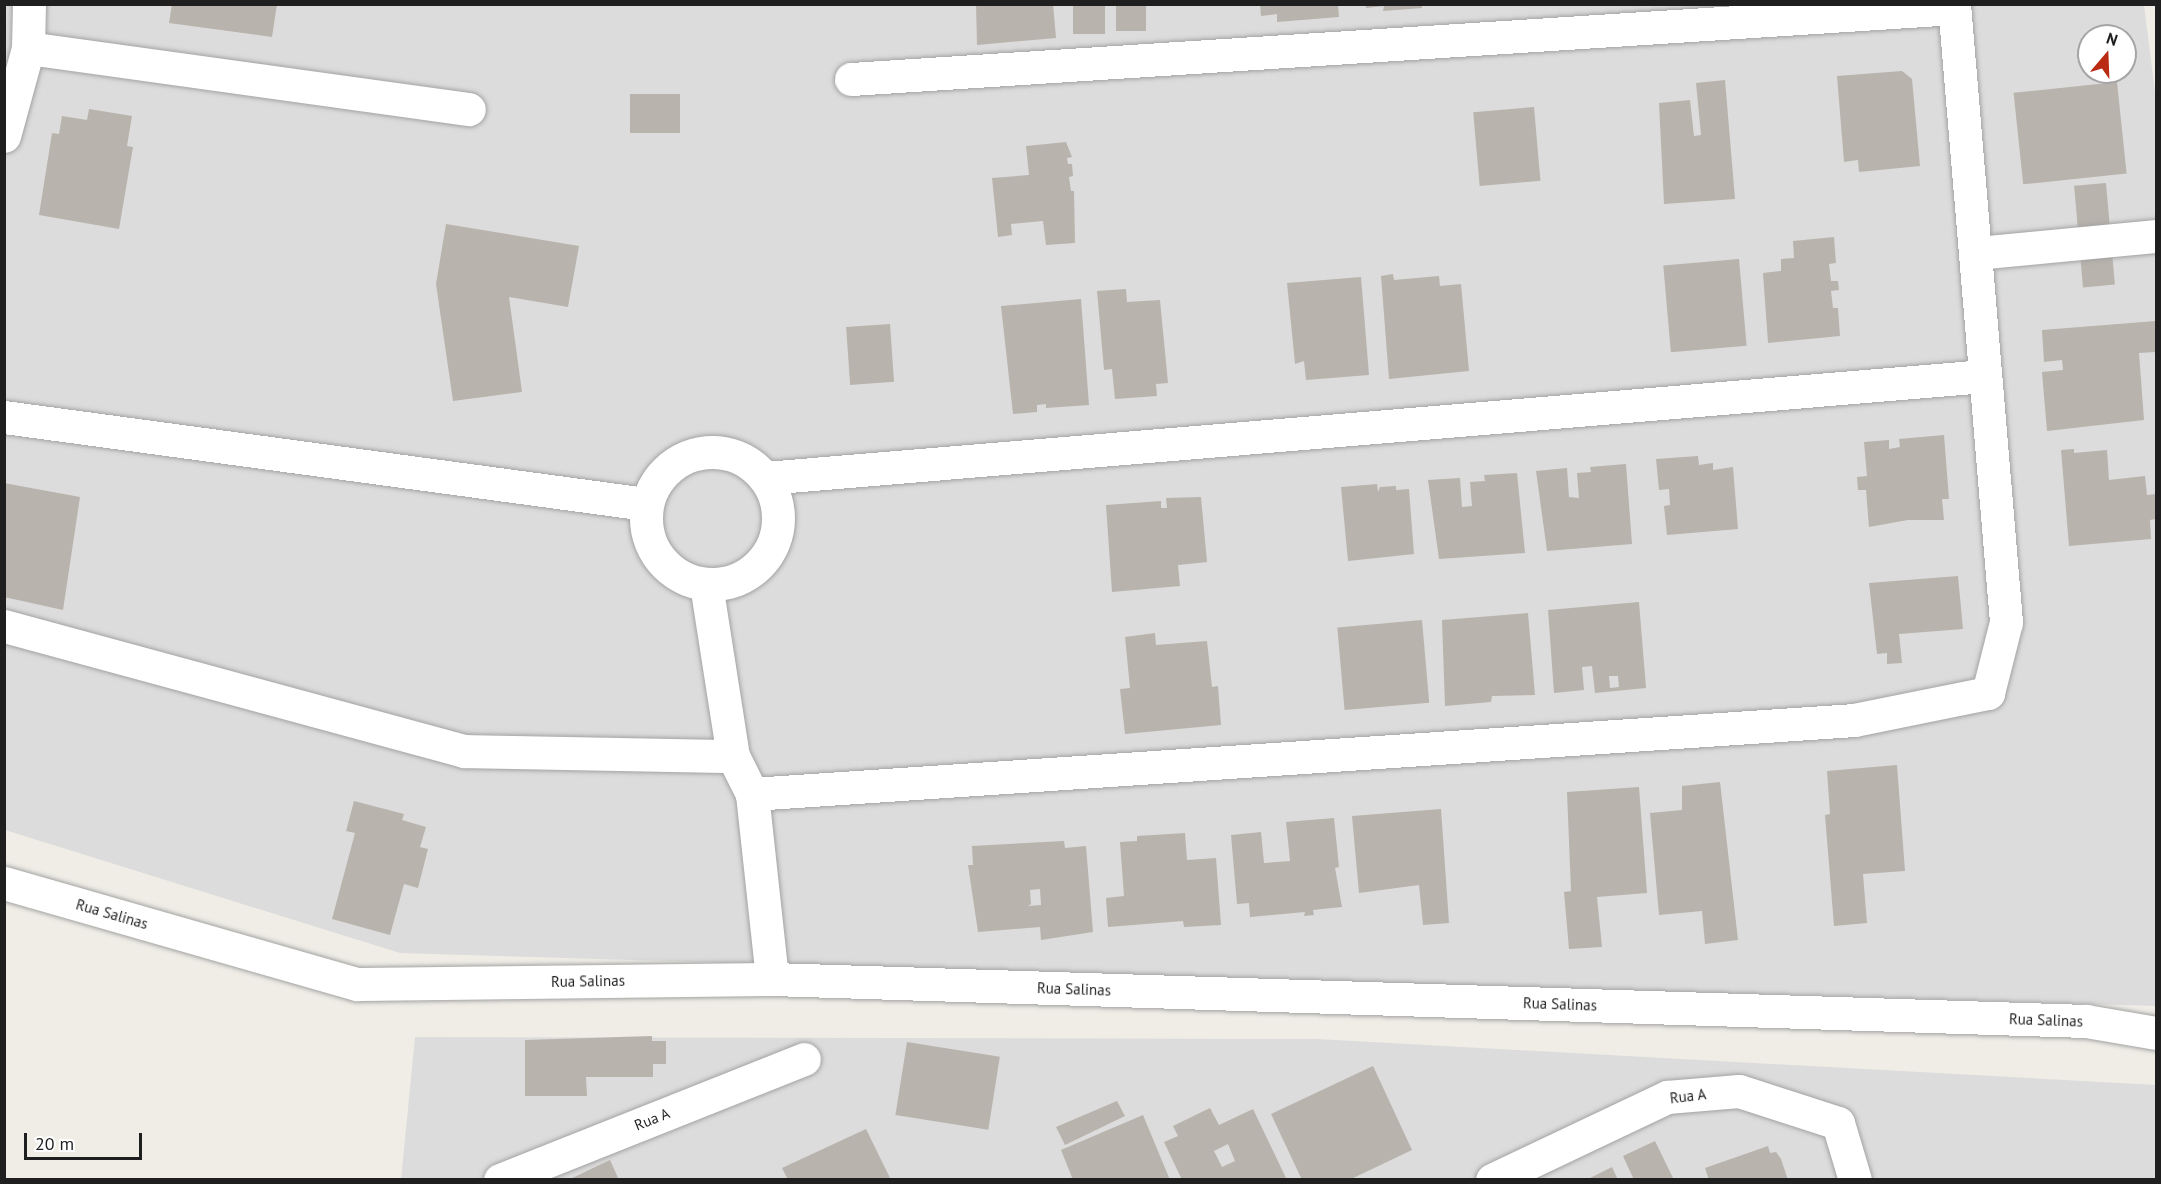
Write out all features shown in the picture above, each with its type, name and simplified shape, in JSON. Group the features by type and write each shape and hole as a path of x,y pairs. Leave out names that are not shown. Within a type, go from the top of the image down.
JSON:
{"street":[{"path":"4,136 28,48 29,4"},
{"path":"752,794 1854,720 1988,693 2006,622 1954,6 851,79"},
{"path":"28,48 469,109"},
{"path":"1976,253 2157,237"},
{"path":"765,478 1985,376"},
{"path":"4,417 646,504"},
{"path":"712,452 741,458 765,478 778,505 776,535 762,562 737,580 706,584 679,577 658,557 646,532 646,504 659,477 683,458 712,452"},
{"path":"706,584 733,756 752,794 772,979"},
{"path":"4,626 464,751 733,756"},
{"name":"Rua Salinas","path":"4,883 357,984 772,979 2086,1021 2157,1033"},
{"name":"Rua A","path":"500,1179 804,1059"},
{"name":"Rua A","path":"1492,1179 1667,1097 1739,1091 1838,1123 1855,1179"}],"shaded area":[{"path":"4,5 2144,5 2156,100 2156,1006 400,953 5,830"},
{"path":"415,1037 1317,1039 2156,1085 2156,1179 401,1180"}],"building":[{"path":"172,4 277,4 272,37 169,23"},
{"path":"976,4 1053,4 1056,38 977,45"},
{"path":"1073,4 1105,4 1105,34 1073,34"},
{"path":"1116,4 1146,4 1146,31 1116,31"},
{"path":"1260,4 1338,4 1339,17 1277,22 1277,14 1261,16"},
{"path":"1366,4 1422,4 1422,8 1383,11 1384,6 1366,8"},
{"path":"1902,71 1912,79 1920,166 1859,172 1858,160 1844,162 1837,76"},
{"path":"1725,80 1735,199 1664,204 1659,103 1690,100 1694,136 1701,135 1696,83"},
{"path":"2117,84 2127,173 2023,184 2014,93"},
{"path":"630,94 680,94 680,133 630,133"},
{"path":"1534,107 1540,181 1480,186 1473,112"},
{"path":"89,109 132,116 127,146 133,147 119,229 39,215 52,133 59,134 62,116 87,120"},
{"path":"1066,142 1072,157 1067,158 1068,164 1072,164 1073,176 1069,177 1071,191 1074,191 1075,243 1046,245 1043,221 1011,224 1012,235 998,237 992,178 1029,175 1026,146"},
{"path":"2106,183 2115,285 2083,287 2074,186"},
{"path":"446,224 579,246 568,307 509,297 522,392 453,401 436,284"},
{"path":"1834,237 1836,263 1829,264 1831,281 1838,281 1839,290 1831,291 1833,308 1838,308 1840,336 1768,343 1763,273 1781,271 1781,259 1794,258 1793,241"},
{"path":"1739,259 1747,346 1671,352 1663,266"},
{"path":"1393,274 1394,280 1439,276 1440,286 1461,284 1469,371 1389,379 1381,276"},
{"path":"1361,277 1369,375 1306,380 1304,361 1295,364 1287,283"},
{"path":"1126,289 1127,302 1160,300 1168,383 1156,384 1157,396 1115,399 1112,369 1104,370 1097,291"},
{"path":"1081,299 1089,405 1046,408 1046,404 1037,405 1037,412 1013,414 1001,306"},
{"path":"2156,321 2156,352 2139,353 2144,420 2047,431 2042,372 2063,370 2062,360 2044,362 2042,330"},
{"path":"890,324 894,382 850,385 846,327"},
{"path":"1944,435 1949,499 1942,499 1944,520 1908,520 1869,527 1866,490 1858,490 1857,477 1867,476 1864,442 1889,440 1889,449 1900,447 1899,439"},
{"path":"2074,449 2074,453 2107,450 2109,480 2145,476 2147,495 2156,494 2156,519 2150,520 2151,539 2069,546 2061,450"},
{"path":"1698,456 1699,465 1713,463 1713,470 1733,467 1738,529 1667,535 1664,506 1670,505 1669,489 1659,490 1656,459"},
{"path":"1626,464 1632,544 1547,551 1536,471 1567,468 1569,497 1579,498 1577,473 1591,472 1590,467"},
{"path":"1517,473 1525,553 1439,559 1428,480 1460,478 1462,507 1472,506 1470,482 1485,481 1484,475"},
{"path":"4,483 80,497 63,610 4,597"},
{"path":"1377,484 1378,492 1380,487 1396,486 1396,490 1409,489 1414,554 1348,561 1341,487"},
{"path":"1201,497 1207,562 1178,565 1180,586 1112,592 1106,505 1161,501 1161,508 1167,508 1166,498"},
{"path":"1958,576 1963,629 1899,634 1902,663 1887,664 1887,653 1877,654 1869,583"},
{"path":"1639,602 1646,688 1595,693 1592,666 1582,667 1584,690 1554,693 1548,610","holes":["1609,676 1618,676 1619,687 1610,688"]},
{"path":"1528,613 1535,695 1492,696 1491,702 1445,706 1442,620"},
{"path":"1422,620 1429,703 1345,710 1337,627"},
{"path":"1155,633 1156,645 1207,641 1212,687 1218,686 1221,725 1125,734 1120,689 1130,688 1125,637"},
{"path":"1897,765 1905,871 1863,874 1867,923 1834,926 1825,815 1830,814 1827,771"},
{"path":"1720,782 1738,940 1705,944 1702,911 1659,915 1650,813 1682,810 1682,786"},
{"path":"1639,787 1647,893 1597,897 1602,947 1569,949 1564,892 1571,891 1567,792"},
{"path":"354,801 404,814 402,820 426,827 420,847 428,849 418,888 404,884 390,935 332,919 355,833 346,831"},
{"path":"1441,809 1449,923 1423,925 1419,885 1359,893 1352,816"},
{"path":"1334,818 1339,867 1335,868 1342,907 1313,910 1314,915 1304,916 1305,912 1250,917 1249,903 1237,904 1231,835 1261,832 1264,863 1290,861 1286,822"},
{"path":"1185,833 1187,860 1216,858 1221,925 1184,927 1183,921 1108,927 1106,898 1124,896 1120,842 1137,841 1137,836"},
{"path":"1064,841 1065,848 1086,846 1093,932 1041,940 1040,927 978,932 968,865 973,865 972,846","holes":["1040,889 1041,905 1028,906 1031,904 1030,890"]},
{"path":"652,1036 652,1041 666,1041 666,1064 653,1064 653,1077 586,1077 587,1096 525,1096 525,1040"},
{"path":"907,1042 1000,1057 988,1130 895,1115"},
{"path":"1373,1066 1412,1150 1349,1180 1302,1180 1271,1114"},
{"path":"1117,1101 1125,1116 1065,1145 1056,1127"},
{"path":"1210,1108 1219,1125 1253,1109 1287,1180 1182,1180 1164,1142 1178,1136 1173,1126","holes":["1228,1144 1235,1161 1222,1167 1214,1151"]},
{"path":"1143,1115 1170,1180 1073,1180 1061,1150"},
{"path":"866,1129 891,1180 788,1180 782,1168"},
{"path":"1655,1141 1674,1180 1634,1180 1623,1156"},
{"path":"1768,1146 1770,1153 1776,1152 1781,1159 1788,1180 1709,1180 1705,1168"},
{"path":"610,1160 619,1180 568,1180"},
{"path":"1612,1167 1618,1180 1586,1180"}]}
